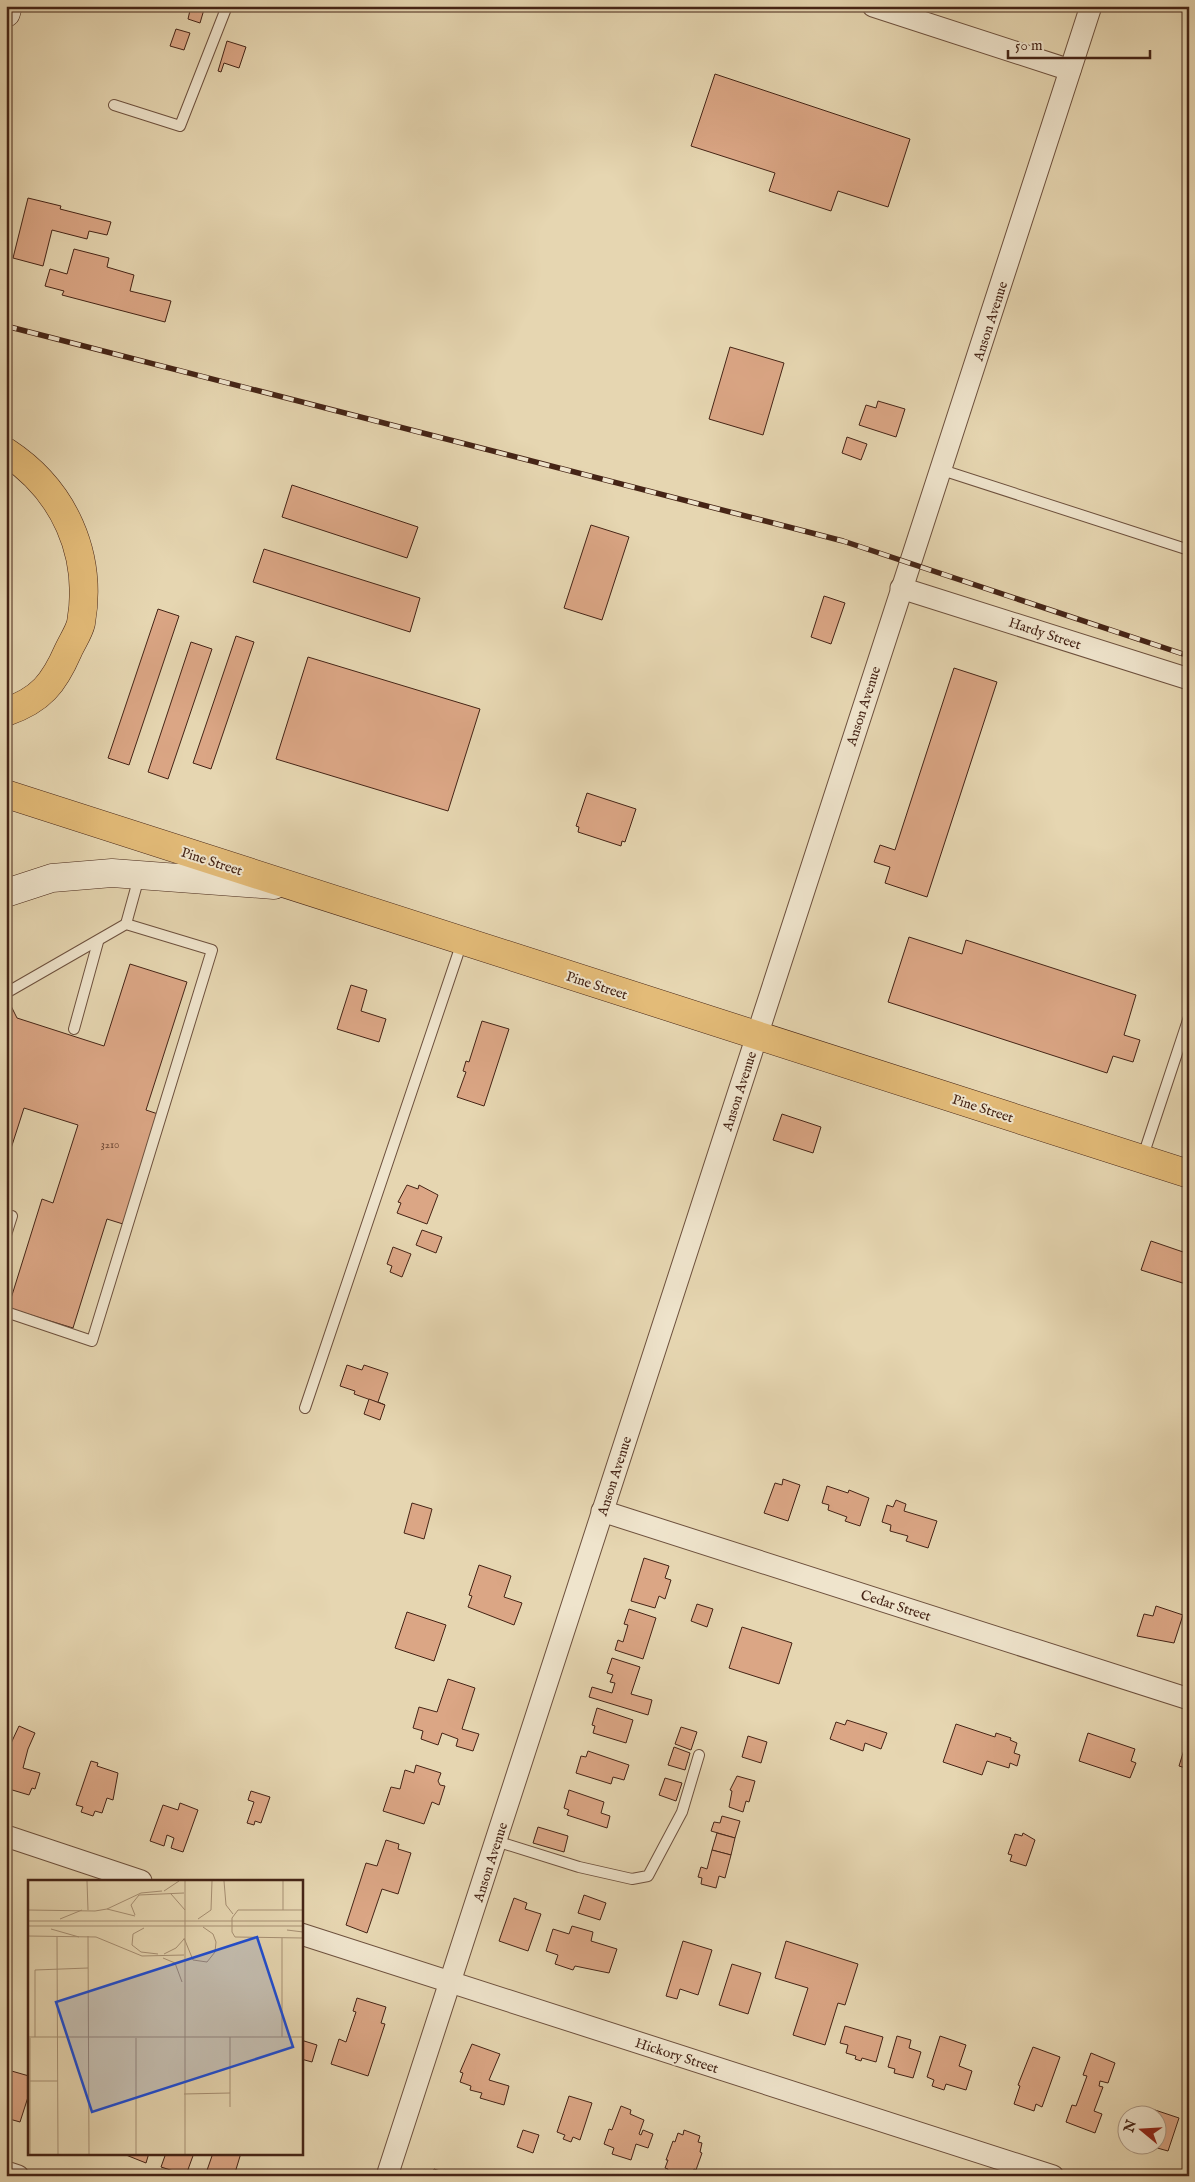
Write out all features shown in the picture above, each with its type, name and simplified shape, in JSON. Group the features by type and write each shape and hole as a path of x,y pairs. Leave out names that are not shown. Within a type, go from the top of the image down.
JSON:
{"main road":[{"path":"6,13 8,6"},
{"path":"6,452 19,461 47,488 71,527 84,574 80,624 56,678 27,705 6,712"},
{"name":"Pine Street","path":"6,794 1189,1174"},
{"path":"6,893 52,878 112,873 292,887"}],"street":[{"path":"873,6 1070,70"},
{"name":"Anson Avenue","path":"387,2176 758,1036 901,588 942,470 1090,6"},
{"name":"Hardy Street","path":"901,588 1189,679"},
{"name":"Cedar Street","path":"602,1511 1189,1699"},
{"path":"6,1836 138,1880"},
{"name":"Hickory Street","path":"302,1934 1054,2176"},
{"path":"6,2172 18,2176"}],"lane":[{"path":"114,105 180,126 227,6"},
{"path":"942,470 1189,550"},
{"path":"6,993 98,942 126,924 140,875"},
{"path":"6,1312 92,1341 212,950 126,924"},
{"path":"74,1029 98,942"},
{"path":"305,1408 462,942"},
{"path":"1142,1160 1189,1017"},
{"path":"6,1235 12,1216"},
{"path":"496,1841 579,1866 632,1878 648,1876 682,1812 699,1755"}],"building":[{"path":"191,6 205,6 200,23 188,19"},
{"path":"176,29 190,33 184,50 170,46"},
{"path":"227,41 246,47 239,68 224,63 221,72 218,71"},
{"path":"715,74 910,139 888,207 838,191 831,211 769,191 775,173 691,146"},
{"path":"28,198 61,206 60,209 111,222 107,235 89,231 87,239 52,230 43,266 13,258"},
{"path":"74,249 109,258 107,267 134,275 130,291 171,301 165,322 62,295 64,291 45,286 50,269 67,274"},
{"path":"730,347 784,363 763,435 709,419"},
{"path":"878,401 905,409 896,437 859,425 866,405 876,408"},
{"path":"847,437 867,444 861,460 842,453"},
{"path":"292,485 418,527 407,558 282,517"},
{"path":"591,525 629,537 602,620 564,608"},
{"path":"264,549 420,598 410,632 253,582"},
{"path":"824,596 845,603 831,644 811,637"},
{"path":"158,609 179,616 129,765 108,758"},
{"path":"236,636 254,642 211,769 193,763"},
{"path":"191,642 212,649 168,779 148,772"},
{"path":"308,657 480,709 448,811 276,759"},
{"path":"954,668 997,682 927,897 885,883 890,867 874,862 880,845 895,850"},
{"path":"587,793 636,809 625,842 622,841 621,846 578,832 579,827 576,826"},
{"path":"909,937 962,954 966,940 1136,995 1124,1035 1140,1040 1133,1062 1113,1056 1107,1073 888,1002"},
{"path":"130,964 187,982 146,1110 158,1114 123,1224 107,1219 73,1328 8,1308 42,1199 53,1203 78,1125 24,1108 6,1164 6,1001 8,1000 17,1018 104,1046"},
{"path":"351,985 367,990 361,1011 386,1019 379,1042 337,1029"},
{"path":"482,1021 509,1029 484,1106 457,1097 466,1072 463,1071 466,1061 469,1062"},
{"path":"782,1114 821,1127 813,1153 773,1140"},
{"path":"407,1185 418,1189 419,1185 438,1195 427,1224 397,1213 401,1203 398,1202"},
{"path":"422,1230 442,1237 436,1253 416,1245"},
{"path":"1151,1241 1189,1254 1189,1285 1141,1270"},
{"path":"393,1247 411,1254 402,1277 390,1272 392,1266 387,1264"},
{"path":"347,1365 362,1370 364,1365 388,1373 378,1402 385,1405 354,1394 355,1391 340,1386"},
{"path":"369,1399 385,1405 380,1420 364,1414"},
{"path":"783,1479 800,1485 788,1521 764,1513 775,1483 782,1485"},
{"path":"827,1486 848,1493 849,1490 869,1498 860,1526 845,1521 847,1517 828,1510 829,1505 822,1503"},
{"path":"896,1500 906,1504 904,1511 937,1521 928,1548 906,1541 908,1536 890,1531 891,1525 882,1522 887,1505 893,1507"},
{"path":"412,1503 432,1509 424,1539 404,1533"},
{"path":"644,1558 669,1566 665,1578 671,1580 665,1599 659,1596 655,1608 631,1601"},
{"path":"479,1565 511,1576 504,1597 522,1603 514,1625 468,1607 472,1596 469,1595"},
{"path":"697,1604 713,1609 707,1627 691,1621"},
{"path":"1156,1606 1183,1615 1174,1643 1137,1636 1144,1614 1153,1616"},
{"path":"629,1609 656,1618 643,1659 615,1650 618,1640 623,1642 628,1625 624,1624"},
{"path":"407,1612 446,1625 434,1661 395,1648"},
{"path":"742,1627 792,1643 779,1684 729,1668"},
{"path":"612,1658 640,1667 631,1694 652,1700 648,1715 589,1697 592,1687 612,1693 615,1683 610,1682 613,1675 607,1673"},
{"path":"448,1679 475,1688 462,1729 479,1734 473,1751 456,1746 458,1739 442,1733 438,1745 421,1739 423,1731 413,1728 419,1707 437,1712"},
{"path":"597,1708 633,1720 626,1743 593,1733 595,1726 592,1725"},
{"path":"847,1720 887,1733 881,1749 865,1743 863,1751 830,1739 836,1722 845,1725"},
{"path":"956,1724 995,1737 996,1733 1011,1738 1010,1740 1017,1743 1014,1753 1020,1755 1017,1766 1010,1763 1009,1768 987,1761 982,1775 943,1762"},
{"path":"19,1726 35,1733 23,1768 40,1773 35,1789 32,1788 29,1795 9,1789 6,1790 6,1754"},
{"path":"681,1727 697,1732 691,1750 675,1744"},
{"path":"1088,1733 1135,1749 1131,1761 1136,1763 1130,1778 1079,1761"},
{"path":"748,1736 767,1742 761,1763 742,1757"},
{"path":"1187,1740 1189,1741 1189,1769 1179,1766"},
{"path":"674,1747 690,1753 685,1770 668,1765"},
{"path":"588,1751 629,1765 624,1780 613,1777 611,1784 576,1773 581,1756 586,1757"},
{"path":"91,1761 98,1763 97,1766 118,1773 113,1800 107,1798 102,1813 95,1811 93,1816 81,1812 83,1807 76,1805"},
{"path":"416,1765 441,1773 438,1781 440,1785 445,1786 439,1805 432,1802 424,1824 383,1811 391,1787 400,1789 405,1770 414,1773"},
{"path":"737,1776 755,1781 749,1802 746,1801 743,1812 729,1807 732,1791 730,1790"},
{"path":"665,1778 682,1783 676,1801 659,1795"},
{"path":"569,1790 604,1802 601,1813 610,1816 607,1828 567,1815 569,1810 564,1808"},
{"path":"251,1791 270,1797 261,1823 255,1821 254,1825 247,1823 254,1802 248,1800"},
{"path":"180,1803 198,1810 183,1852 171,1848 174,1838 167,1835 164,1846 150,1841 163,1805 178,1810"},
{"path":"722,1816 740,1821 735,1838 711,1831 714,1822 720,1823"},
{"path":"538,1827 568,1836 564,1852 533,1843"},
{"path":"717,1833 735,1838 731,1855 712,1850"},
{"path":"1023,1833 1035,1840 1026,1866 1010,1861 1012,1855 1008,1854 1015,1834 1022,1836"},
{"path":"386,1840 399,1844 398,1849 411,1853 398,1894 382,1889 367,1933 346,1925 366,1863 377,1866"},
{"path":"712,1850 731,1855 725,1878 719,1876 716,1888 701,1884 702,1878 698,1877 701,1867 707,1869"},
{"path":"584,1895 606,1903 600,1920 578,1913"},
{"path":"514,1898 527,1903 525,1909 541,1914 528,1951 499,1941"},
{"path":"572,1926 593,1932 591,1941 617,1949 609,1973 575,1966 573,1970 555,1964 558,1955 546,1951 553,1929 569,1934"},
{"path":"683,1941 712,1950 698,1995 680,1989 677,1999 666,1996"},
{"path":"786,1941 858,1964 845,2005 838,2003 825,2045 793,2035 808,1988 775,1978"},
{"path":"732,1964 761,1973 748,2014 719,2005"},
{"path":"357,1998 386,2007 381,2023 385,2024 368,2076 331,2064 339,2039 346,2042 356,2012 353,2011"},
{"path":"845,2026 883,2037 876,2062 862,2058 861,2061 855,2059 856,2056 846,2053 848,2045 840,2043"},
{"path":"897,2036 911,2040 909,2048 921,2052 913,2078 894,2073 895,2069 888,2067"},
{"path":"940,2036 966,2045 959,2066 972,2071 966,2090 946,2084 944,2090 932,2086 934,2080 927,2077"},
{"path":"302,2040 317,2045 312,2062 302,2059"},
{"path":"472,2044 500,2054 489,2080 509,2086 504,2105 480,2098 482,2093 470,2090 471,2086 460,2082 463,2073 460,2072"},
{"path":"1033,2047 1060,2057 1042,2107 1036,2104 1034,2111 1014,2104 1020,2086 1018,2085"},
{"path":"1091,2053 1115,2063 1108,2083 1100,2081 1099,2086 1103,2087 1094,2111 1102,2114 1095,2133 1066,2122 1072,2105 1076,2106 1087,2076 1083,2075"},
{"path":"8,2070 28,2076 28,2097 20,2122 6,2118 6,2077"},
{"path":"569,2096 592,2103 580,2140 573,2137 571,2142 563,2139 565,2135 557,2132"},
{"path":"621,2106 631,2110 630,2114 644,2120 639,2134 641,2135 643,2130 653,2134 648,2148 636,2144 631,2160 612,2154 614,2148 604,2144 609,2129 612,2130"},
{"path":"1168,2114 1179,2118 1168,2151"},
{"path":"523,2130 539,2135 533,2153 517,2147"},
{"path":"684,2130 700,2136 698,2142 702,2143 700,2152 702,2153 696,2170 694,2169 691,2176 666,2176 668,2169 665,2168 668,2160 666,2160 673,2141 675,2142 678,2133 683,2135"},
{"path":"124,2154 149,2154 146,2163"},
{"path":"166,2154 194,2154 186,2175 161,2167"},
{"path":"213,2154 241,2154 234,2176 205,2176"},
{"path":"434,2169 456,2176 432,2176"}],"railway":[{"path":"6,326 843,541 1189,656"}]}
